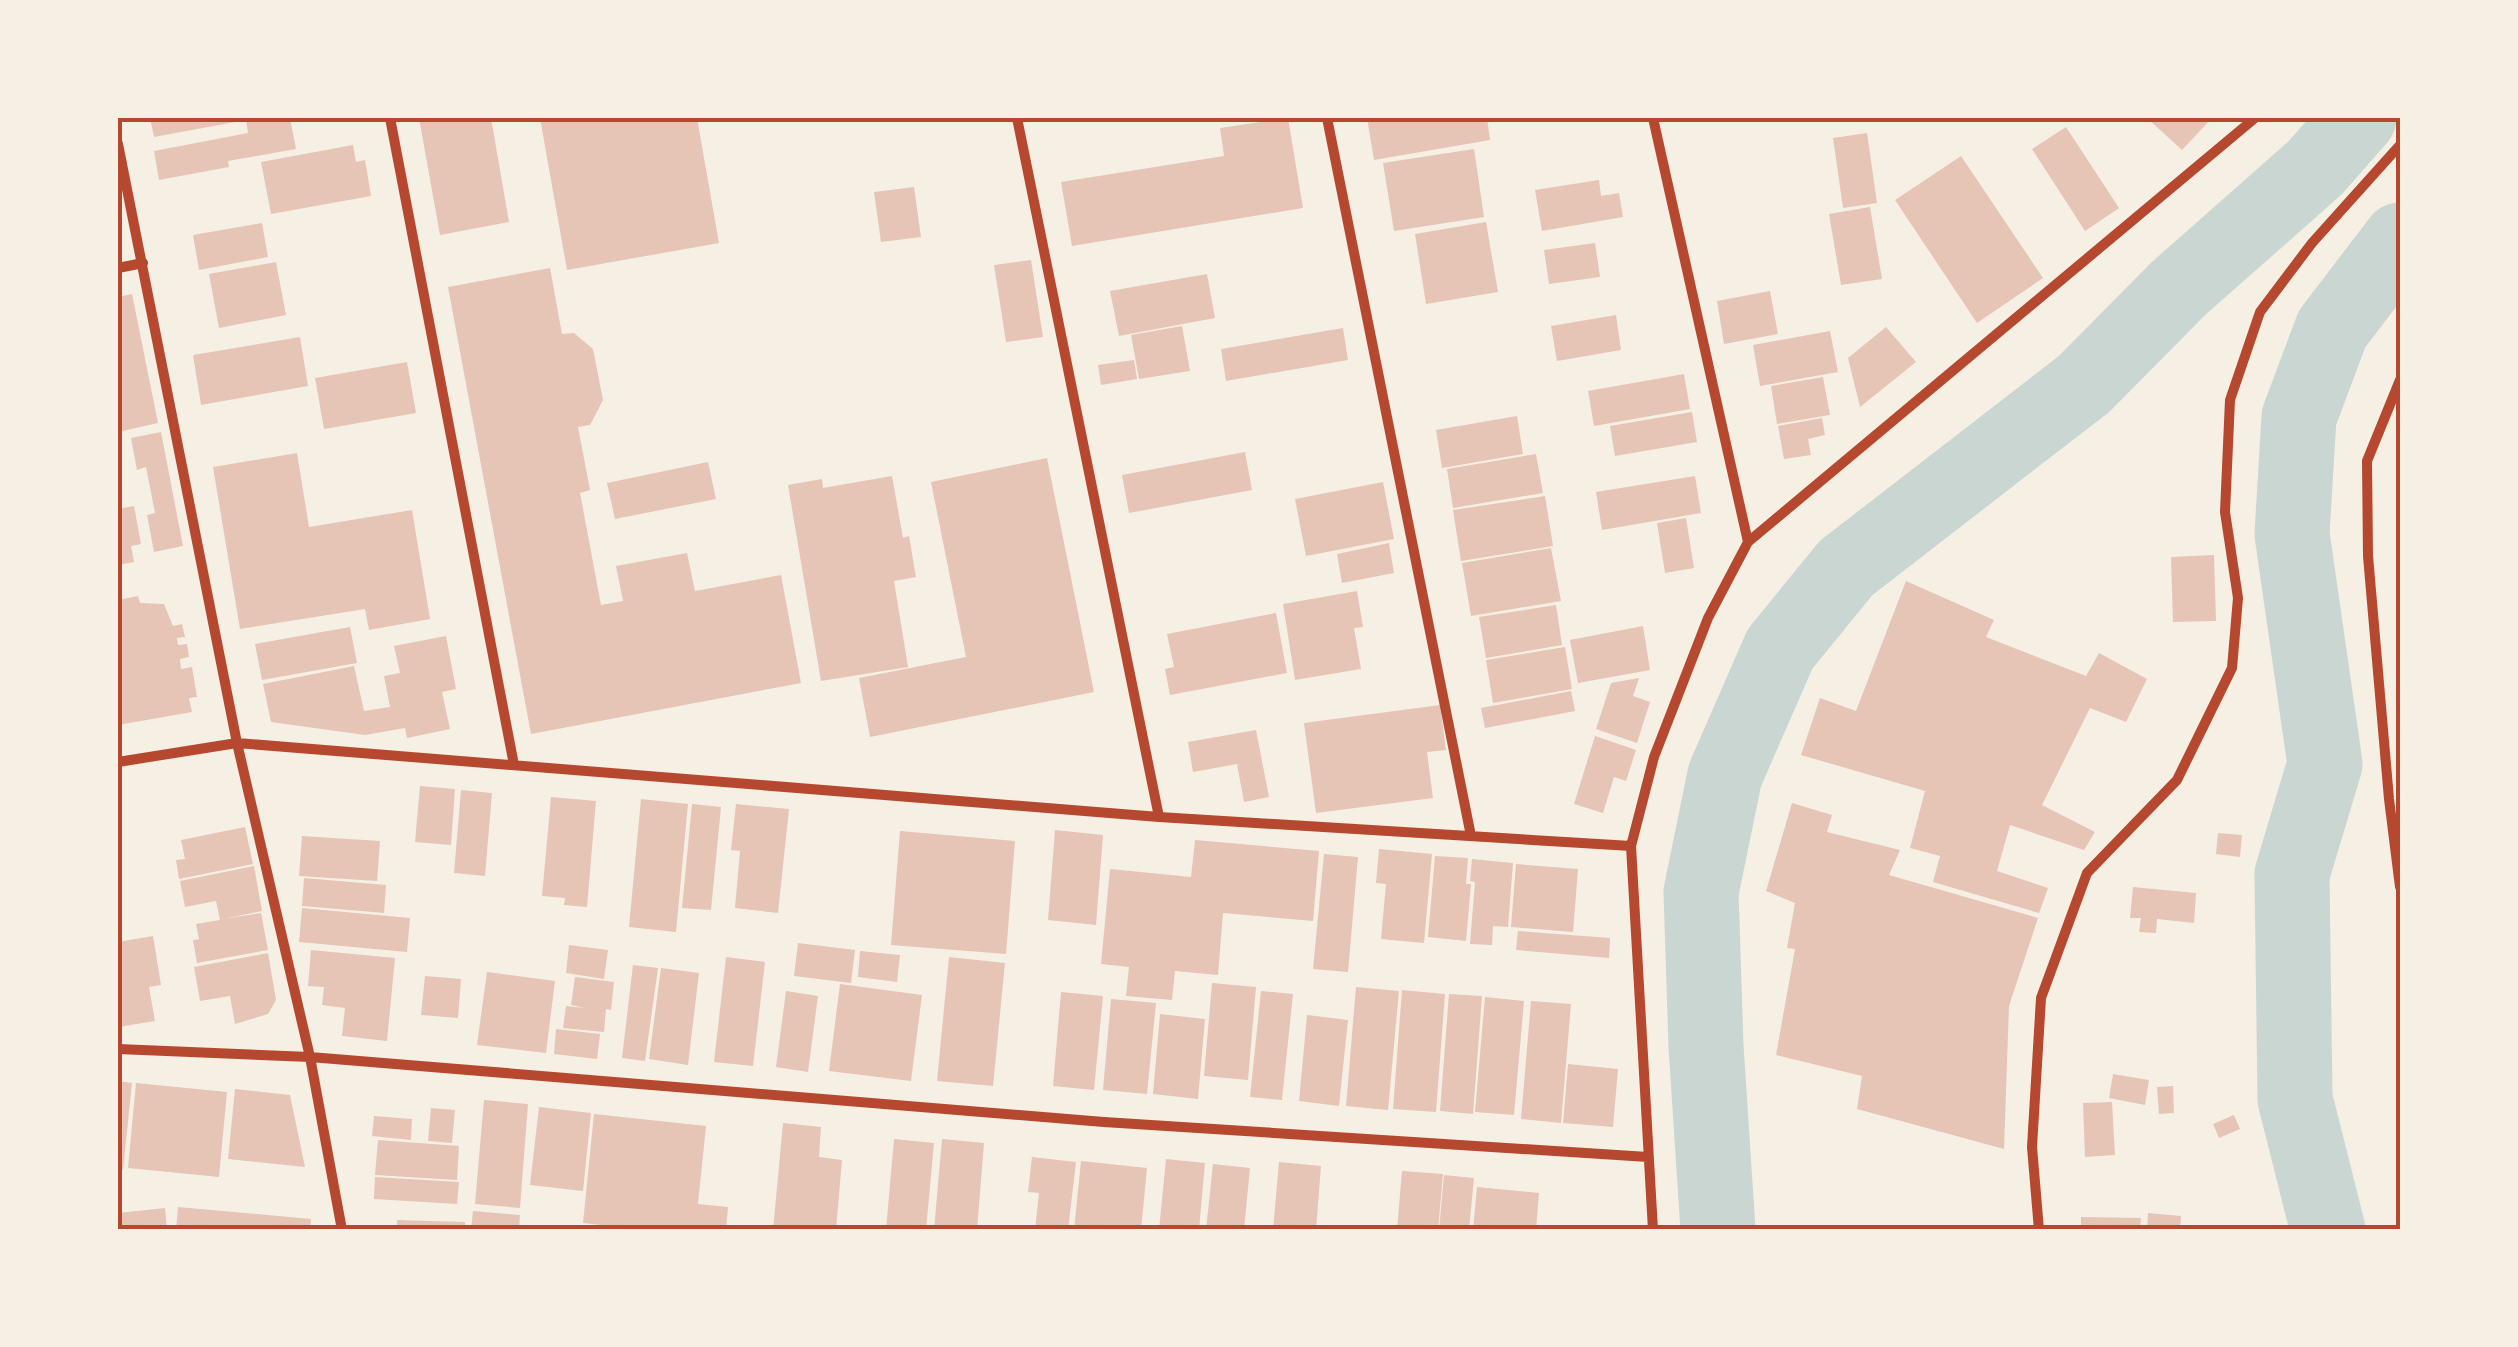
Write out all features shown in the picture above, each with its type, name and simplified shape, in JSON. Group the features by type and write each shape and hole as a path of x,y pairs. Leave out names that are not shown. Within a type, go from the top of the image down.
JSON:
{"street":[{"path":"390,118 514,765"},
{"path":"1018,118 1159,816"},
{"path":"1328,118 1471,836"},
{"path":"1653,118 1748,542"},
{"path":"1653,1230 1632,846 1654,757 1708,618 1748,542 2255,118"},
{"path":"118,144 238,742 310,1057 342,1230"},
{"path":"2039,1230 2032,1148 2041,998 2087,874 2177,780 2232,668 2238,598 2225,512 2230,400 2260,312 2312,243 2400,145"},
{"path":"118,268 143,263"},
{"path":"2400,380 2367,460 2368,556 2400,887"},
{"path":"118,762 238,742 1159,816 1632,846"},
{"path":"118,1049 310,1057 1085,1120 1648,1157"}],"building":[{"path":"150,118 290,118 296,149 228,161 229,167 159,180 154,151 248,133 246,120 154,137"},
{"path":"419,118 491,118 509,222 440,235"},
{"path":"540,118 697,118 719,243 567,270"},
{"path":"1288,118 1303,208 1072,246 1061,182 1224,156 1220,128"},
{"path":"1367,118 1487,118 1490,140 1374,160"},
{"path":"2147,118 2212,118 2182,150"},
{"path":"2066,127 2119,208 2085,231 2032,149"},
{"path":"1867,133 1877,203 1843,208 1833,138"},
{"path":"353,145 356,162 365,160 371,196 271,214 261,162"},
{"path":"1474,149 1484,217 1394,231 1383,163"},
{"path":"1961,156 2043,278 1977,323 1895,200"},
{"path":"1599,180 1601,196 1619,193 1623,217 1542,231 1535,190"},
{"path":"914,187 921,237 881,242 874,192"},
{"path":"1870,207 1882,279 1841,285 1829,214"},
{"path":"1486,222 1498,292 1426,304 1415,234"},
{"path":"262,223 268,257 199,270 193,235"},
{"path":"1595,243 1600,277 1549,284 1544,250"},
{"path":"1031,260 1043,337 1006,342 994,265"},
{"path":"276,262 286,315 219,328 209,274"},
{"path":"550,268 562,334 574,333 593,349 603,400 590,425 578,427 590,490 580,493 601,605 623,601 616,566 687,553 695,591 781,575 801,683 531,734 448,287"},
{"path":"1207,274 1215,318 1119,336 1110,291"},
{"path":"1770,291 1778,334 1724,344 1717,301"},
{"path":"132,294 158,423 118,432 118,297"},
{"path":"1616,315 1621,350 1557,361 1551,326"},
{"path":"1182,326 1190,371 1139,379 1131,335"},
{"path":"1886,327 1916,362 1860,407 1848,358"},
{"path":"1343,328 1348,360 1226,381 1221,349"},
{"path":"1830,331 1838,372 1760,386 1753,345"},
{"path":"300,337 308,386 201,405 193,355"},
{"path":"1134,360 1137,379 1101,385 1098,365"},
{"path":"407,362 416,413 324,429 315,378"},
{"path":"1684,374 1690,409 1594,426 1588,391"},
{"path":"1823,377 1830,415 1777,424 1771,386"},
{"path":"1692,412 1697,442 1615,456 1610,426"},
{"path":"1517,416 1523,454 1442,468 1436,430"},
{"path":"1822,418 1825,435 1808,439 1811,455 1784,459 1778,426"},
{"path":"161,432 183,546 154,552 147,515 155,513 146,467 137,470 131,438"},
{"path":"1245,452 1252,490 1129,513 1122,475"},
{"path":"297,453 309,527 412,510 430,619 369,630 365,609 240,629 213,467"},
{"path":"1536,454 1543,493 1453,508 1447,469"},
{"path":"1047,458 1094,692 870,737 859,678 966,657 931,482"},
{"path":"708,462 716,499 615,519 607,483"},
{"path":"892,476 903,538 909,536 916,577 894,581 908,667 821,681 788,485 822,479 823,488"},
{"path":"1695,476 1701,513 1602,530 1596,492"},
{"path":"1383,482 1394,539 1306,556 1295,499"},
{"path":"1545,496 1553,546 1461,561 1453,510"},
{"path":"134,506 141,544 131,546 134,562 118,565 118,509"},
{"path":"1686,518 1694,568 1665,573 1657,523"},
{"path":"1389,543 1394,573 1342,583 1337,554"},
{"path":"1551,548 1561,601 1471,616 1462,563"},
{"path":"2214,555 2216,621 2173,622 2171,557"},
{"path":"1906,581 1994,620 1986,637 2086,676 2099,653 2147,679 2126,722 2090,708 2042,805 2095,832 2084,850 2010,825 1997,871 2048,888 2039,913 1933,882 1940,856 1910,848 1925,791 1801,755 1820,698 1856,711"},
{"path":"1357,591 1363,627 1354,628 1361,669 1295,680 1283,604"},
{"path":"138,596 140,603 164,604 173,626 182,624 185,637 177,638 178,645 187,644 189,657 180,659 181,669 192,667 197,697 189,698 192,712 118,725 118,600"},
{"path":"1556,605 1562,645 1486,658 1479,617"},
{"path":"1276,613 1287,673 1170,695 1165,669 1174,667 1167,634"},
{"path":"1643,626 1650,670 1578,683 1570,640"},
{"path":"350,627 357,663 262,680 255,644"},
{"path":"446,636 456,689 442,692 450,729 407,738 405,728 365,735 271,722 263,684 354,666 364,711 390,707 384,676 400,673 394,646"},
{"path":"1565,647 1572,689 1493,703 1486,660"},
{"path":"1639,678 1633,696 1650,702 1637,743 1596,729 1611,683"},
{"path":"1571,691 1575,711 1485,728 1481,708"},
{"path":"1440,705 1446,750 1427,752 1433,798 1316,813 1304,723"},
{"path":"1256,730 1269,797 1244,802 1237,764 1193,772 1188,742"},
{"path":"1595,736 1636,750 1626,781 1614,777 1603,813 1574,804"},
{"path":"420,786 455,789 451,845 415,842"},
{"path":"461,790 492,793 485,876 454,873"},
{"path":"551,797 596,801 587,907 564,905 565,898 542,896"},
{"path":"641,799 688,804 676,932 629,927"},
{"path":"1792,803 1832,815 1827,832 1900,850 1889,875 2038,918 2009,1006 2004,1149 1857,1109 1862,1076 1776,1055 1795,949 1787,948 1795,903 1766,891"},
{"path":"692,804 721,807 711,910 682,908"},
{"path":"736,804 789,809 778,913 735,908 740,851 731,850"},
{"path":"245,827 253,864 179,879 176,860 185,859 181,840"},
{"path":"1055,830 1103,835 1096,925 1048,920"},
{"path":"900,831 1015,841 1006,954 891,945"},
{"path":"2218,833 2242,835 2240,857 2216,854"},
{"path":"302,836 380,841 377,881 299,876"},
{"path":"1195,840 1319,851 1313,921 1223,913 1218,975 1175,971 1172,1000 1126,996 1129,967 1101,964 1110,869 1191,877"},
{"path":"1379,849 1432,854 1424,943 1381,939 1386,884 1376,883"},
{"path":"1324,854 1358,857 1348,972 1313,969"},
{"path":"1435,856 1468,858 1466,884 1471,884 1466,941 1428,937"},
{"path":"1472,859 1513,863 1508,927 1493,926 1492,945 1470,944 1475,882 1470,881"},
{"path":"1516,864 1578,869 1573,932 1511,927"},
{"path":"254,866 262,911 223,919 261,913 268,950 197,963 193,940 199,939 196,924 220,920 216,901 185,907 180,881"},
{"path":"304,878 386,885 384,913 302,906"},
{"path":"2133,887 2196,893 2194,923 2157,919 2156,933 2139,932 2141,918 2130,918"},
{"path":"302,908 410,918 407,952 299,942"},
{"path":"1518,931 1610,938 1609,958 1516,950"},
{"path":"153,936 161,985 149,987 155,1021 118,1027 118,942"},
{"path":"798,943 855,950 851,983 794,976"},
{"path":"569,945 608,950 604,979 566,973"},
{"path":"311,950 395,958 387,1041 342,1036 345,1008 322,1005 324,987 308,986"},
{"path":"860,951 900,955 897,982 858,977"},
{"path":"268,953 276,1000 268,1014 235,1024 230,996 200,1001 194,967"},
{"path":"726,957 765,962 753,1066 714,1062"},
{"path":"949,957 1005,963 993,1086 937,1081"},
{"path":"633,965 658,968 645,1061 622,1058"},
{"path":"661,968 699,973 688,1065 649,1059"},
{"path":"487,972 555,981 546,1053 477,1045"},
{"path":"425,976 461,979 458,1018 421,1015"},
{"path":"575,977 614,982 604,1032 563,1028 566,1006 585,1008 571,1005"},
{"path":"1212,983 1256,987 1248,1080 1204,1076"},
{"path":"840,984 922,995 911,1081 829,1071"},
{"path":"1356,987 1399,991 1388,1110 1346,1106"},
{"path":"1402,990 1445,994 1436,1112 1393,1109"},
{"path":"786,991 818,996 808,1072 776,1067"},
{"path":"1261,991 1293,994 1282,1100 1250,1097"},
{"path":"1061,992 1103,996 1094,1090 1053,1086"},
{"path":"1449,994 1482,996 1473,1114 1440,1111"},
{"path":"1485,997 1524,1001 1514,1115 1475,1112"},
{"path":"1111,999 1156,1003 1147,1094 1103,1090"},
{"path":"1531,1001 1571,1004 1561,1123 1521,1119"},
{"path":"1160,1014 1205,1019 1198,1099 1153,1094"},
{"path":"1307,1015 1348,1020 1339,1106 1299,1101"},
{"path":"556,1029 600,1034 597,1059 554,1054"},
{"path":"1568,1064 1618,1069 1613,1127 1563,1123"},
{"path":"2113,1074 2149,1080 2145,1105 2109,1098"},
{"path":"118,1081 132,1083 123,1170 118,1169"},
{"path":"136,1083 227,1092 219,1177 128,1168"},
{"path":"2173,1086 2174,1113 2159,1114 2157,1087"},
{"path":"235,1089 290,1095 305,1167 228,1159"},
{"path":"484,1100 528,1104 520,1208 475,1204"},
{"path":"2112,1102 2115,1155 2085,1157 2083,1103"},
{"path":"539,1107 591,1113 583,1191 530,1185"},
{"path":"431,1108 455,1110 452,1143 428,1141"},
{"path":"594,1114 706,1126 698,1204 728,1207 726,1230 645,1230 583,1223"},
{"path":"2234,1115 2240,1129 2219,1138 2213,1124"},
{"path":"374,1116 412,1119 411,1140 372,1136"},
{"path":"783,1123 821,1127 819,1157 842,1160 836,1230 773,1230"},
{"path":"894,1139 934,1143 926,1230 886,1230"},
{"path":"942,1139 984,1143 977,1230 934,1230"},
{"path":"378,1140 459,1146 457,1180 375,1175"},
{"path":"1032,1157 1076,1162 1068,1230 1035,1230 1039,1193 1028,1192"},
{"path":"1166,1159 1205,1163 1199,1230 1159,1230"},
{"path":"1081,1161 1147,1168 1141,1230 1074,1230"},
{"path":"1279,1162 1321,1166 1316,1230 1273,1230"},
{"path":"1213,1164 1250,1168 1244,1230 1206,1230"},
{"path":"1402,1171 1443,1174 1438,1230 1397,1230"},
{"path":"1444,1175 1474,1178 1469,1230 1439,1230"},
{"path":"375,1177 459,1182 457,1204 374,1199"},
{"path":"1477,1187 1539,1193 1536,1230 1473,1230"},
{"path":"178,1207 311,1219 310,1230 176,1230"},
{"path":"165,1208 167,1230 118,1230 118,1213"},
{"path":"473,1211 520,1215 519,1230 471,1230"},
{"path":"2148,1213 2181,1216 2180,1230 2147,1230"},
{"path":"2081,1217 2141,1218 2140,1230 2081,1230"},
{"path":"397,1220 465,1222 465,1230 397,1230"}],"waterway":[{"path":"1718,1230 1701,892 1725,775 1780,649 1846,568 2084,384 2178,289 2315,168 2359,118"},
{"path":"2328,1230 2295,1099 2292,874 2325,764 2292,534 2299,417 2332,329 2400,240"}]}
